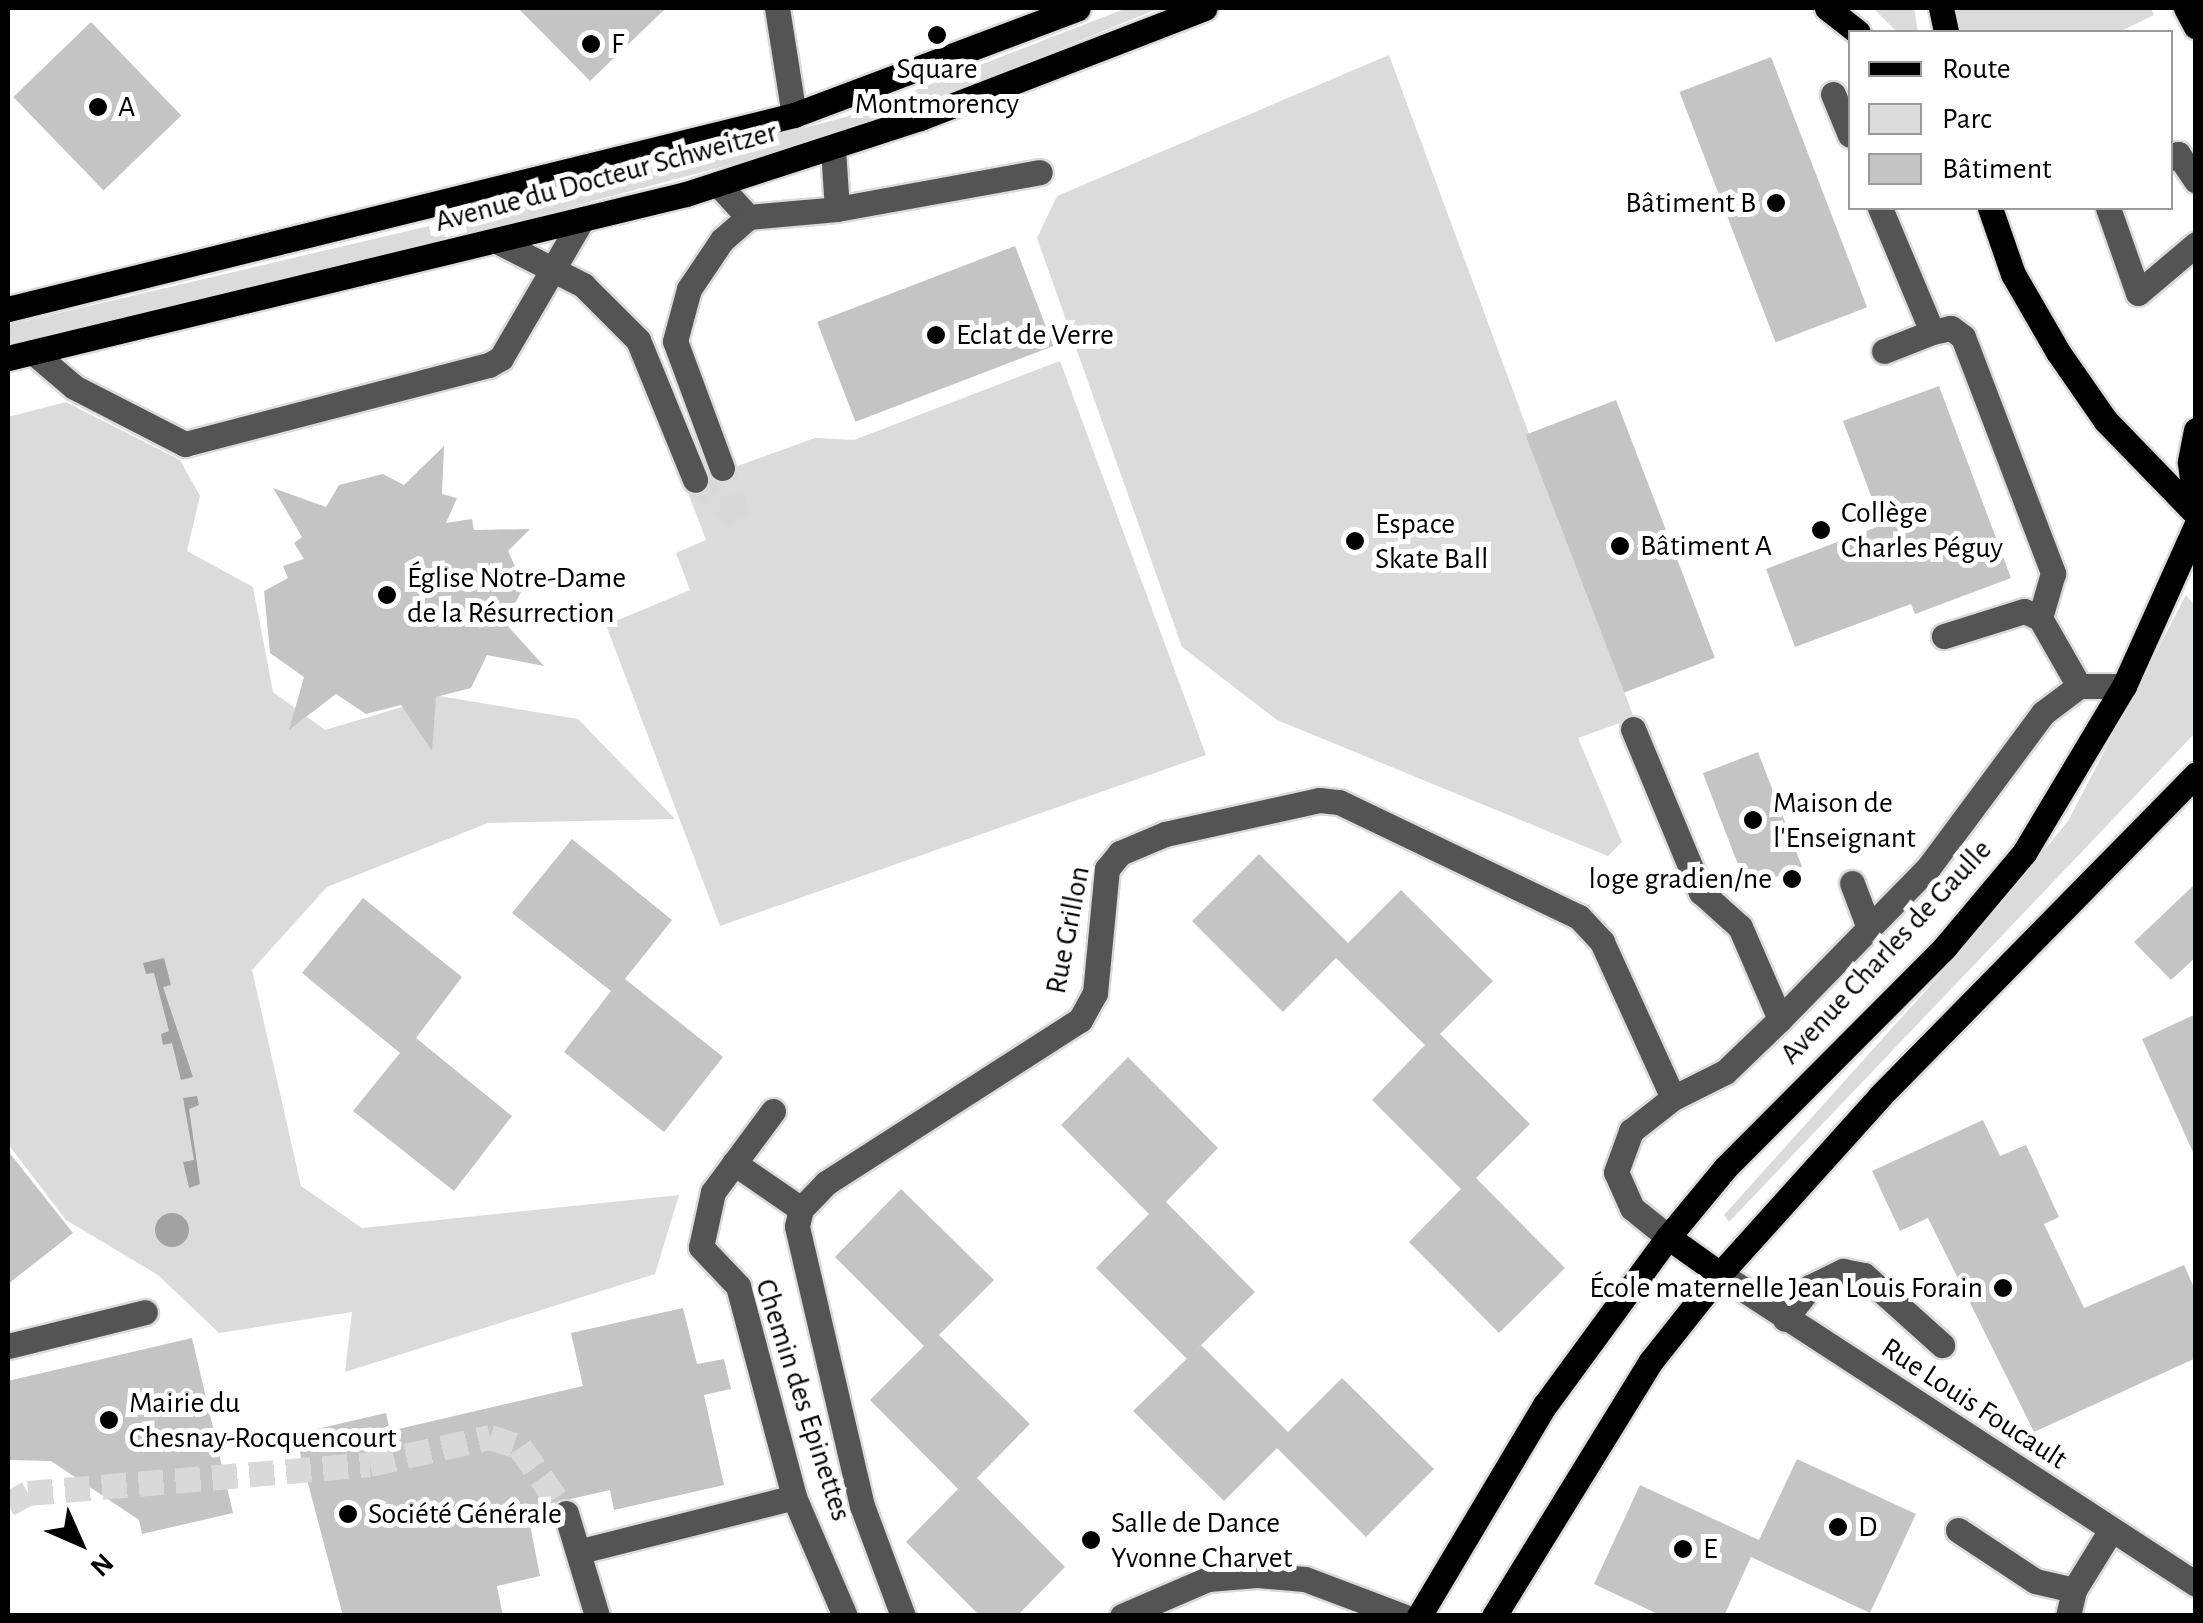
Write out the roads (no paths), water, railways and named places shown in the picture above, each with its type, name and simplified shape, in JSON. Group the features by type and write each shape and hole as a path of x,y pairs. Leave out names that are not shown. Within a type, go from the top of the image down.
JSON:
{"main road":[{"name":"Avenue du Docteur Schweitzer","path":"8,310 794,115 1078,8"},
{"name":"Avenue du Docteur Schweitzer","path":"20,355 582,221 718,184 833,149 1205,8"},
{"path":"1828,8 1856,30"},
{"path":"2186,8 2196,26"},
{"path":"1979,210 2105,420 2195,514"},
{"path":"1991,210 2002,250"},
{"path":"2195,514 2190,462 2196,430"},
{"name":"Avenue Charles de Gaulle","path":"1419,1616 1544,1406 1668,1237 1725,1168 1945,947 2024,854 2124,686 2196,526"},
{"path":"1494,1616 1651,1360 1720,1274 1880,1096 2196,774"},
{"path":"1668,1237 1720,1274"}],"street":[{"path":"777,8 794,115"},
{"path":"1833,94 1848,131"},
{"path":"833,149 836,209"},
{"path":"2173,156 2178,154 2196,181"},
{"path":"722,468 675,340 689,289 722,240 748,216 836,209 1040,172"},
{"path":"718,184 748,216"},
{"path":"1881,210 1932,332"},
{"path":"2109,210 2138,293 2196,244"},
{"path":"20,355 185,444 489,366 500,358 582,221"},
{"path":"497,240 554,268 608,306 638,340 695,480"},
{"path":"1884,351 1952,328 1970,355 2053,574 2040,618"},
{"path":"1944,636 2024,611 2040,618 2080,686"},
{"path":"1668,1237 1632,1208 1616,1172 1631,1131 1672,1098 1726,1072 1780,1020 1960,829 2043,713 2080,686 2124,686"},
{"path":"1633,729 1700,892 1740,926 1780,1020"},
{"name":"Rue Grillon","path":"801,1209 826,1183 1080,1020 1095,993 1107,869 1120,853 1165,834 1319,800 1339,802 1579,917 1602,942 1672,1098"},
{"path":"1852,883 1869,928"},
{"name":"Chemin des Epinettes","path":"774,1110 712,1192 702,1248 738,1286 794,1497 845,1616"},
{"path":"734,1163 801,1209 798,1226 862,1506 903,1616"},
{"path":"1786,1319 1810,1287 1842,1271 1864,1275 1942,1345"},
{"name":"Rue Louis Foucault","path":"1720,1274 2196,1584"},
{"path":"8,1346 145,1312"},
{"path":"581,1552 794,1497"},
{"path":"566,1513 581,1552 597,1616"},
{"path":"1958,1530 2071,1603 2111,1530"},
{"path":"1122,1616 1208,1579 1258,1574 1305,1579 1404,1616"}],"tunnel":[{"path":"695,480 739,518 722,468"},
{"path":"8,1504 28,1493 370,1464 490,1437 520,1447 566,1513"}],"place":[{"name":"Square Montmorency","path":"937,35"},
{"name":"F","path":"591,44"},
{"name":"A","path":"98,107"},
{"name":"Bâtiment B","path":"1776,203"},
{"name":"Eclat de Verre","path":"936,335"},
{"name":"Collège Charles Péguy","path":"1821,530"},
{"name":"Espace Skate Ball","path":"1355,541"},
{"name":"Bâtiment A","path":"1620,546"},
{"name":"Église Notre-Dame de la Résurrection","path":"387,595"},
{"name":"Maison de l'Enseignant","path":"1753,820"},
{"name":"loge gradien/ne","path":"1792,879"},
{"name":"École maternelle Jean Louis Forain","path":"2003,1288"},
{"name":"Mairie du Chesnay-Rocquencourt","path":"109,1420"},
{"name":"Société Générale","path":"348,1514"},
{"name":"D","path":"1838,1527"},
{"name":"Salle de Dance Yvonne Charvet","path":"1091,1540"},
{"name":"E","path":"1683,1549"}]}
